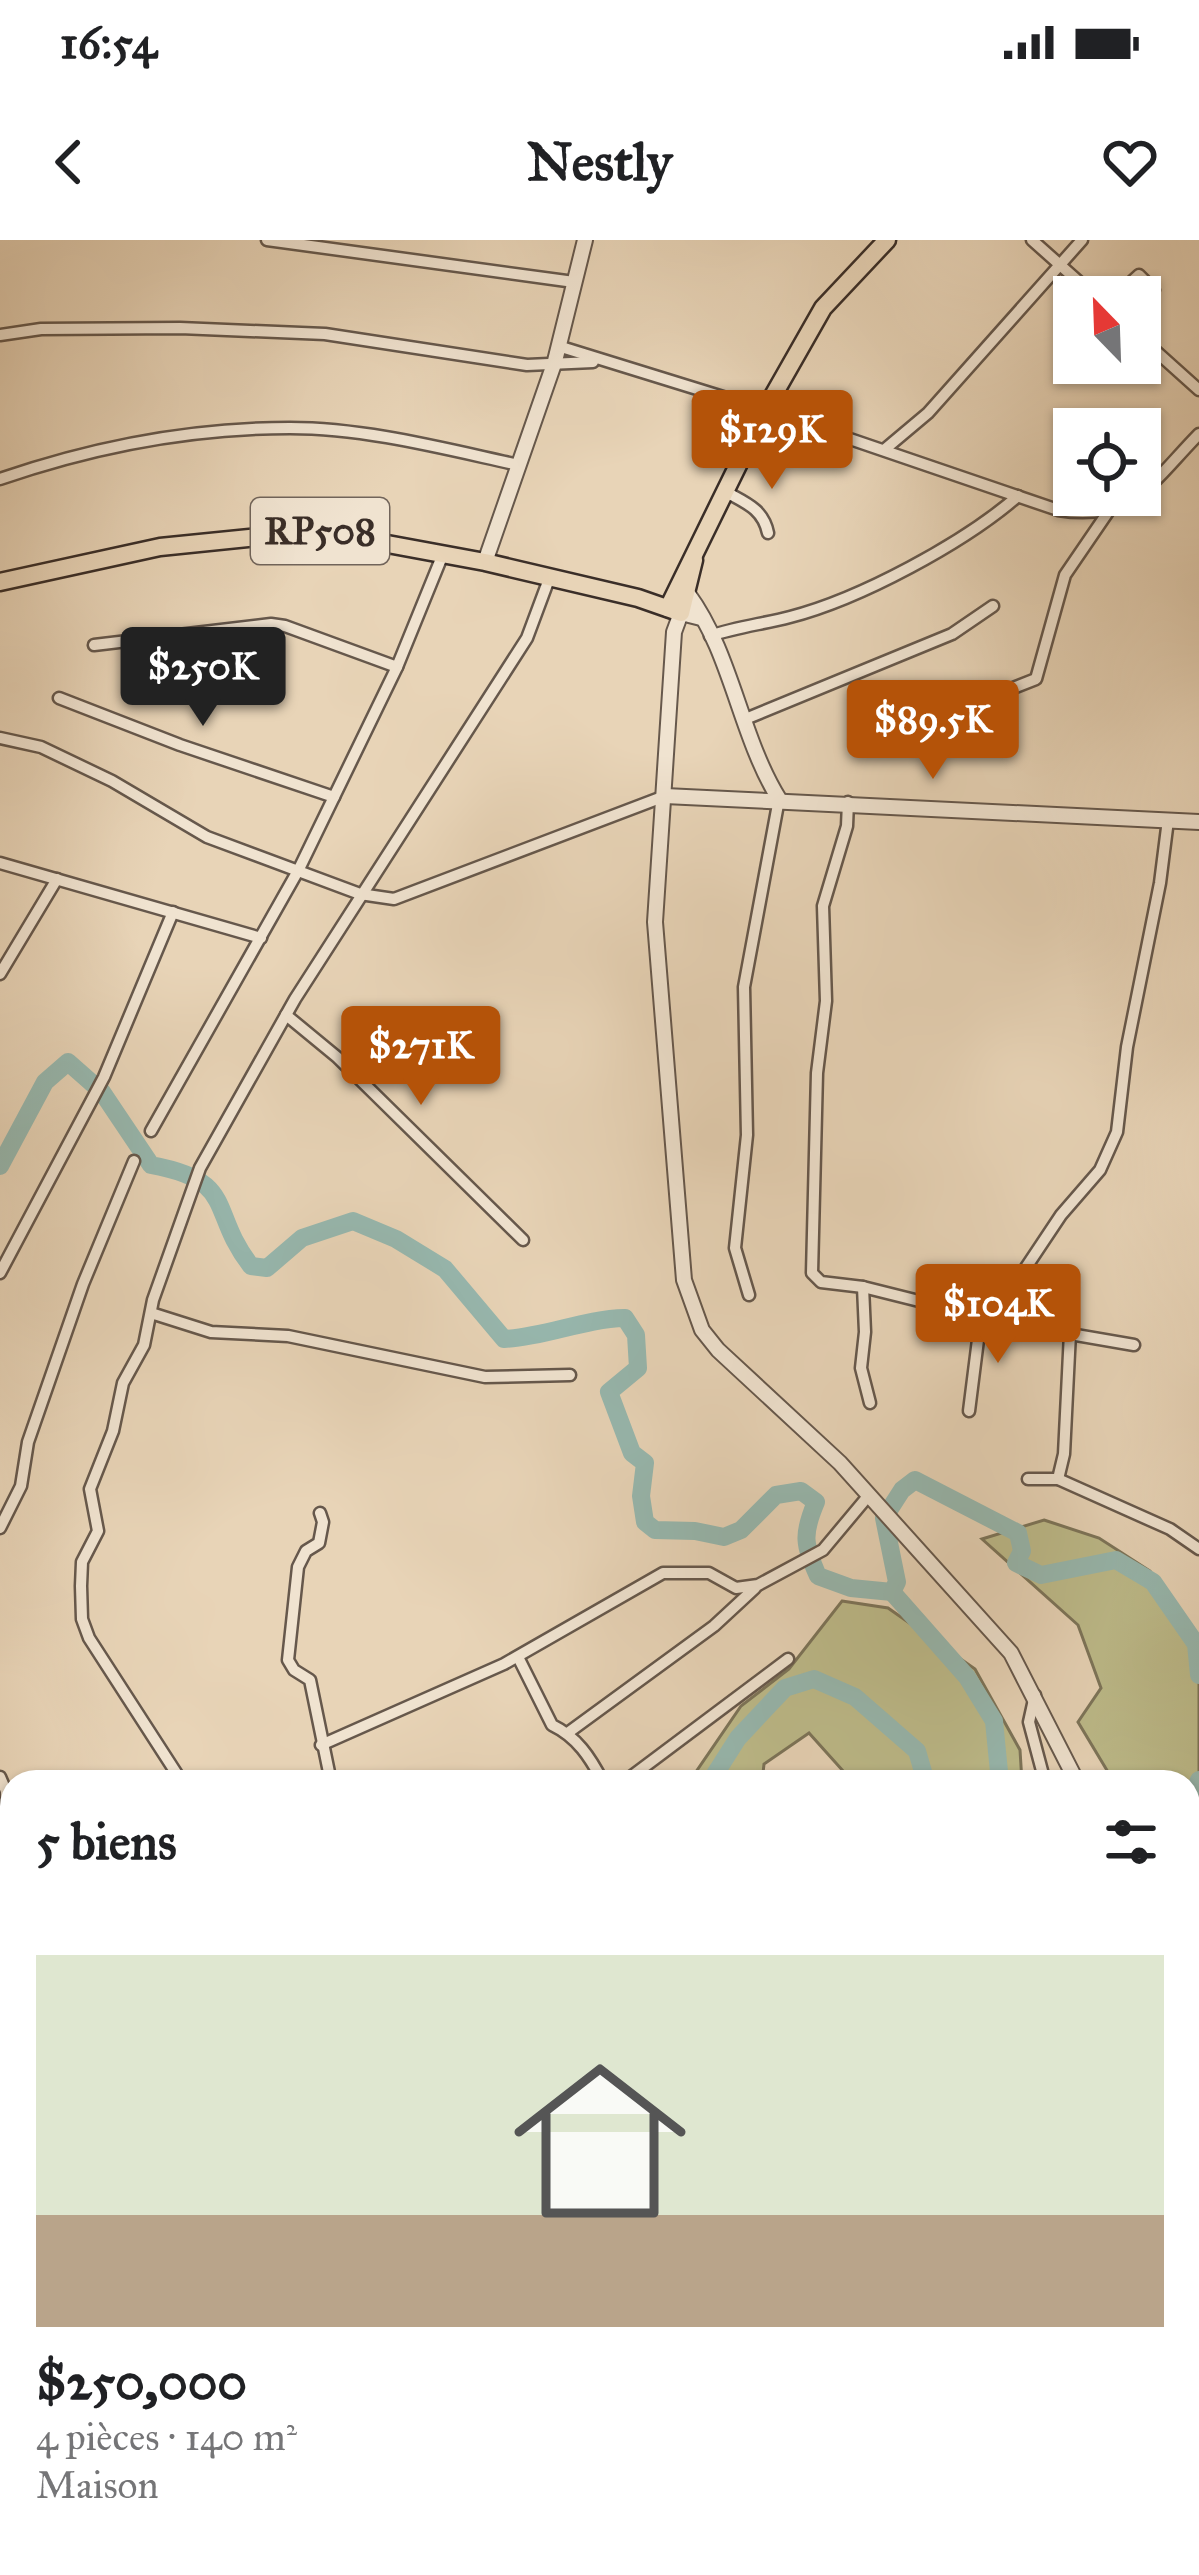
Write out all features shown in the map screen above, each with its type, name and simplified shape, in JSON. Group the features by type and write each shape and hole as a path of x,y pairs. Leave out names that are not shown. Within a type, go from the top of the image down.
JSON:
{"main road":[{"path":"674,611 765,410 823,308 886,240"},
{"name":"RP508","path":"0,581 160,547 316,531 485,562 674,611"},
{"name":"RP508","path":"638,598 681,591"}],"street":[{"path":"267,240 574,282"},
{"path":"1032,240 1072,276"},
{"path":"884,450 928,412 1082,240"},
{"path":"485,562 556,354 582,242"},
{"path":"0,335 41,329 157,328 325,334 527,365 556,354 602,362 765,410 1053,508"},
{"path":"1161,356 1199,390"},
{"path":"0,479 139,443 294,428 405,441 519,464"},
{"path":"1161,473 1199,434"},
{"path":"726,492 756,508 768,533"},
{"path":"710,636 796,616 877,582 989,520 1018,496"},
{"path":"879,730 967,706 1036,679 1065,575 1105,516"},
{"path":"151,1131 299,869 398,667 443,554"},
{"path":"174,1770 82,1619 82,1562 98,1531 90,1489 113,1431 124,1383 144,1345 200,1168 360,894 527,638 549,579"},
{"path":"681,591 710,636 778,800 744,987 747,1135 735,1248 749,1295"},
{"path":"743,720 952,634 993,606"},
{"path":"701,618 674,611 655,922 684,1280 702,1330 718,1350 872,1498 1011,1653 1071,1770"},
{"path":"94,645 271,624 398,667"},
{"path":"58,698 334,797"},
{"path":"0,738 41,747 112,781 207,837 360,894 394,899 665,796 1199,822"},
{"path":"848,802 847,826 823,906 826,1001 817,1073 811,1268 821,1282 1134,1345"},
{"path":"1007,1323 1021,1275 1064,1211 1100,1171 1117,1132 1127,1047 1168,820"},
{"path":"0,862 261,938"},
{"path":"0,974 57,879"},
{"path":"0,1273 104,1077 173,912"},
{"path":"286,1015 337,1057 523,1240"},
{"path":"0,1528 21,1486 28,1442 83,1284 134,1161"},
{"path":"863,1287 866,1332 861,1368 870,1403"},
{"path":"151,1312 211,1332 287,1336 485,1377 570,1375"},
{"path":"969,1411 981,1316"},
{"path":"1058,1479 1064,1454 1070,1333"},
{"path":"1028,1480 1058,1479 1170,1529 1199,1549"},
{"path":"569,1732 714,1627 758,1586 823,1550 872,1498"},
{"path":"320,1513 319,1543 306,1551 298,1567 287,1660 293,1670 310,1680 328,1770"},
{"path":"321,1745 518,1657 666,1572 709,1573 736,1588 758,1586"},
{"path":"518,1657 552,1725 569,1732 597,1770"},
{"path":"640,1770 788,1659"},
{"path":"1035,1695 1029,1722 1042,1770"}],"shaded area":[{"path":"1044,1520 1099,1538 1150,1571 1199,1650 1199,1770 1107,1770 1078,1722 1101,1688 1078,1625 982,1539"},
{"path":"842,1601 888,1608 975,1669 1020,1750 1021,1770 842,1770 809,1733 764,1764 763,1770 697,1770 741,1706 789,1669"}],"waterway":[{"path":"0,1166 45,1082 68,1062 102,1092 151,1165 179,1172 210,1189 251,1266 267,1268 302,1238 353,1221 396,1239 445,1269 504,1339 625,1318 636,1335 638,1368 609,1392 632,1453 645,1463 641,1496 645,1522 655,1530 724,1537 741,1530 776,1495 801,1491 816,1502 806,1539 818,1576 851,1588 892,1592 897,1582 884,1518 902,1490 915,1480 1018,1533 1022,1551 1016,1563 1041,1575 1116,1560 1153,1582 1196,1644 1199,1675"},
{"path":"892,1592 967,1677 994,1721 999,1770"},
{"path":"718,1770 738,1738 785,1688 814,1679 855,1697 917,1751 923,1770"}]}
